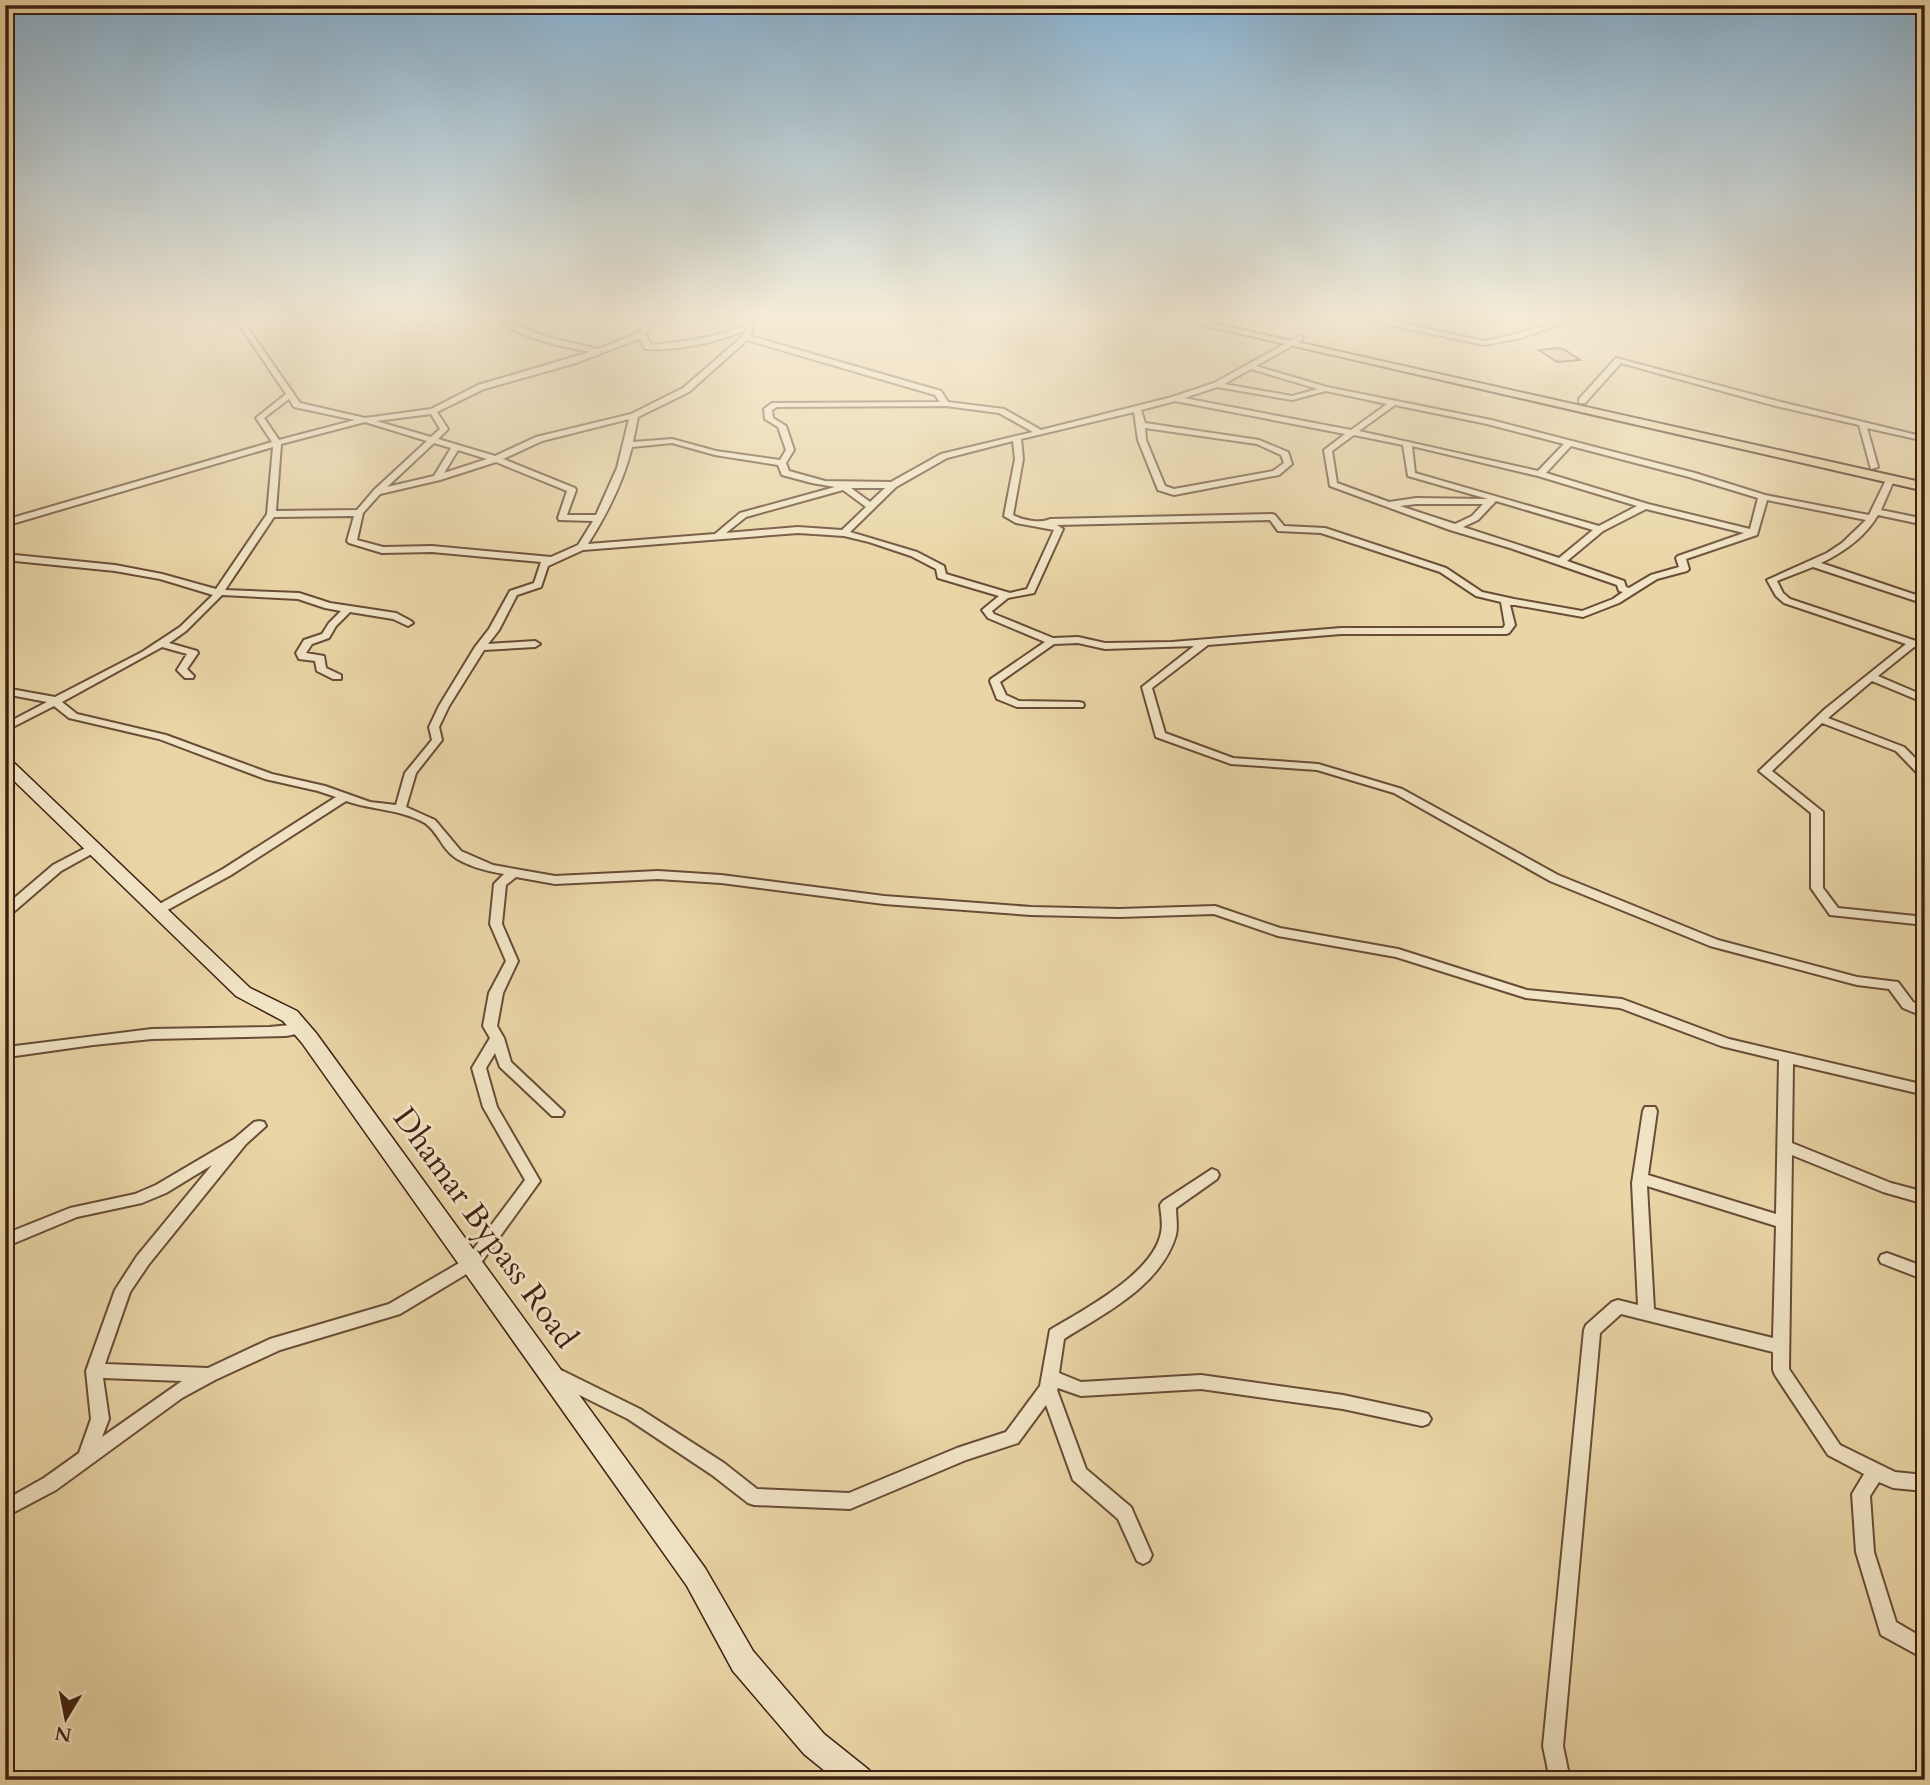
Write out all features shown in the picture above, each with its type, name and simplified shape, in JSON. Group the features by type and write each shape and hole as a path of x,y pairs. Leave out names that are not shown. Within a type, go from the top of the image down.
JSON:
{"main road":[{"path":"1563,401 1925,478"},
{"path":"1583,401 1925,488"},
{"name":"Dhamar Bypass Road","path":"5,763 243,992 290,1016 302,1029 696,1577 743,1661 814,1744 859,1780"}],"street":[{"path":"5,728 57,703 161,644 183,629 219,593 271,514 277,443 260,418 281,401"},
{"path":"294,401 297,405 366,420 496,459 572,490 562,518 601,518"},
{"path":"5,523 277,443 366,420 433,411 452,401"},
{"path":"377,492 437,478 496,459 538,439 634,416 663,401"},
{"path":"844,533 893,485 944,456 1166,401"},
{"path":"1187,401 1407,443 1540,474 1644,506 1754,533"},
{"path":"1385,401 1488,422 1568,445 1692,475 1763,497 1925,522"},
{"path":"1776,401 1925,439"},
{"path":"1393,403 1328,450 1333,484 1453,528 1561,561 1621,583 1622,589 1631,592"},
{"path":"893,485 844,486 785,473 782,463 790,450 782,426 769,419 768,409 775,405 946,404 1001,411 1040,432"},
{"path":"1138,409 1142,440 1161,488 1174,492 1276,472 1288,464 1285,454 1259,442 1141,425"},
{"path":"433,411 444,429 377,492 359,513 352,541 382,550 432,548 552,560"},
{"path":"581,547 601,518 622,471 634,416"},
{"path":"1862,424 1874,467"},
{"path":"1017,438 1019,459 1008,516 1014,520 1157,523 1195,518 1272,516 1281,529 1322,530 1443,570 1479,594 1583,614 1616,601 1654,577 1684,569 1681,558 1754,533"},
{"path":"629,445 672,441 715,453 782,463"},
{"path":"1407,443 1411,474 1492,500"},
{"path":"1540,474 1568,445"},
{"path":"437,478 456,447"},
{"path":"758,473 766,460"},
{"path":"1890,480 1864,532 1814,564 1772,580 1779,594 1787,601 1919,645"},
{"path":"844,486 871,507"},
{"path":"719,535 743,515 844,486"},
{"path":"1754,533 1763,497"},
{"path":"1387,505 1416,501 1492,500 1600,529"},
{"path":"1453,528 1475,517 1492,500"},
{"path":"1561,561 1600,529 1644,506"},
{"path":"271,514 359,513"},
{"path":"400,809 411,773 437,740 434,727 480,647 495,630 513,593 538,585 544,564 581,547 798,530 844,533 914,554 941,568 941,576 1006,595 1031,591 1059,529 1047,522"},
{"path":"5,557 115,568 219,593 299,596 311,603 396,616 408,623"},
{"path":"1814,564 1925,601"},
{"path":"1006,595 987,610 990,616 1052,641 1078,640 1105,646 1206,642 1341,631 1506,631 1510,625 1505,603 1515,602"},
{"path":"337,677 321,669 320,658 303,657 301,653 309,642 326,636 332,625 348,609"},
{"path":"1052,641 995,681 1001,697 1017,704 1079,705"},
{"path":"1206,642 1147,687 1160,735 1231,761 1318,767 1398,791 1554,878 1714,943 1857,982 1893,985 1908,1005 1925,1012"},
{"path":"480,647 536,643"},
{"path":"161,644 193,653 182,670 189,676"},
{"path":"1919,645 1871,677 1820,719 1765,771 1817,812 1817,888 1834,912 1925,921"},
{"path":"1871,677 1925,700"},
{"path":"5,691 51,699 74,716 162,737 269,778 321,788 368,805 400,809 431,822 457,854 490,868 555,880 658,875 721,879 884,900 1031,911 1119,913 1216,910 1278,932 1398,953 1526,994 1622,1004 1726,1042 1925,1090"},
{"path":"1820,719 1900,749 1914,760 1925,775"},
{"path":"158,910 227,872 345,797"},
{"path":"5,913 57,868 93,848"},
{"path":"514,872 500,884 496,924 512,961 494,1004 490,1026 497,1038 505,1064 557,1112"},
{"path":"15,1051 98,1038 175,1033 265,1034 302,1029"},
{"path":"5,1509 50,1483 176,1393 209,1375 276,1344 394,1309 472,1263 533,1181 490,1107 479,1068 497,1038"},
{"path":"1786,1058 1781,1370 1834,1450 1893,1480 1925,1483"},
{"path":"1646,1314 1640,1178 1650,1111"},
{"path":"5,1241 75,1212 137,1199 161,1189 259,1126"},
{"path":"87,1455 100,1419 94,1371 123,1290 143,1259 241,1140"},
{"path":"1784,1146 1888,1188 1925,1198"},
{"path":"1143,1555 1125,1513 1079,1474 1048,1389 1056,1335 1118,1295 1152,1265 1168,1237 1168,1206 1212,1175"},
{"path":"1640,1178 1782,1222"},
{"path":"1887,1259 1925,1273"},
{"path":"1560,1780 1553,1746 1592,1330 1618,1307 1781,1347"},
{"path":"94,1371 209,1375"},
{"path":"551,1373 634,1415 718,1469 754,1497 850,1502 963,1453 1012,1438 1055,1379 1081,1389 1200,1382 1343,1402 1422,1419"},
{"path":"1876,1471 1861,1494 1864,1552 1888,1629 1925,1650"}]}
